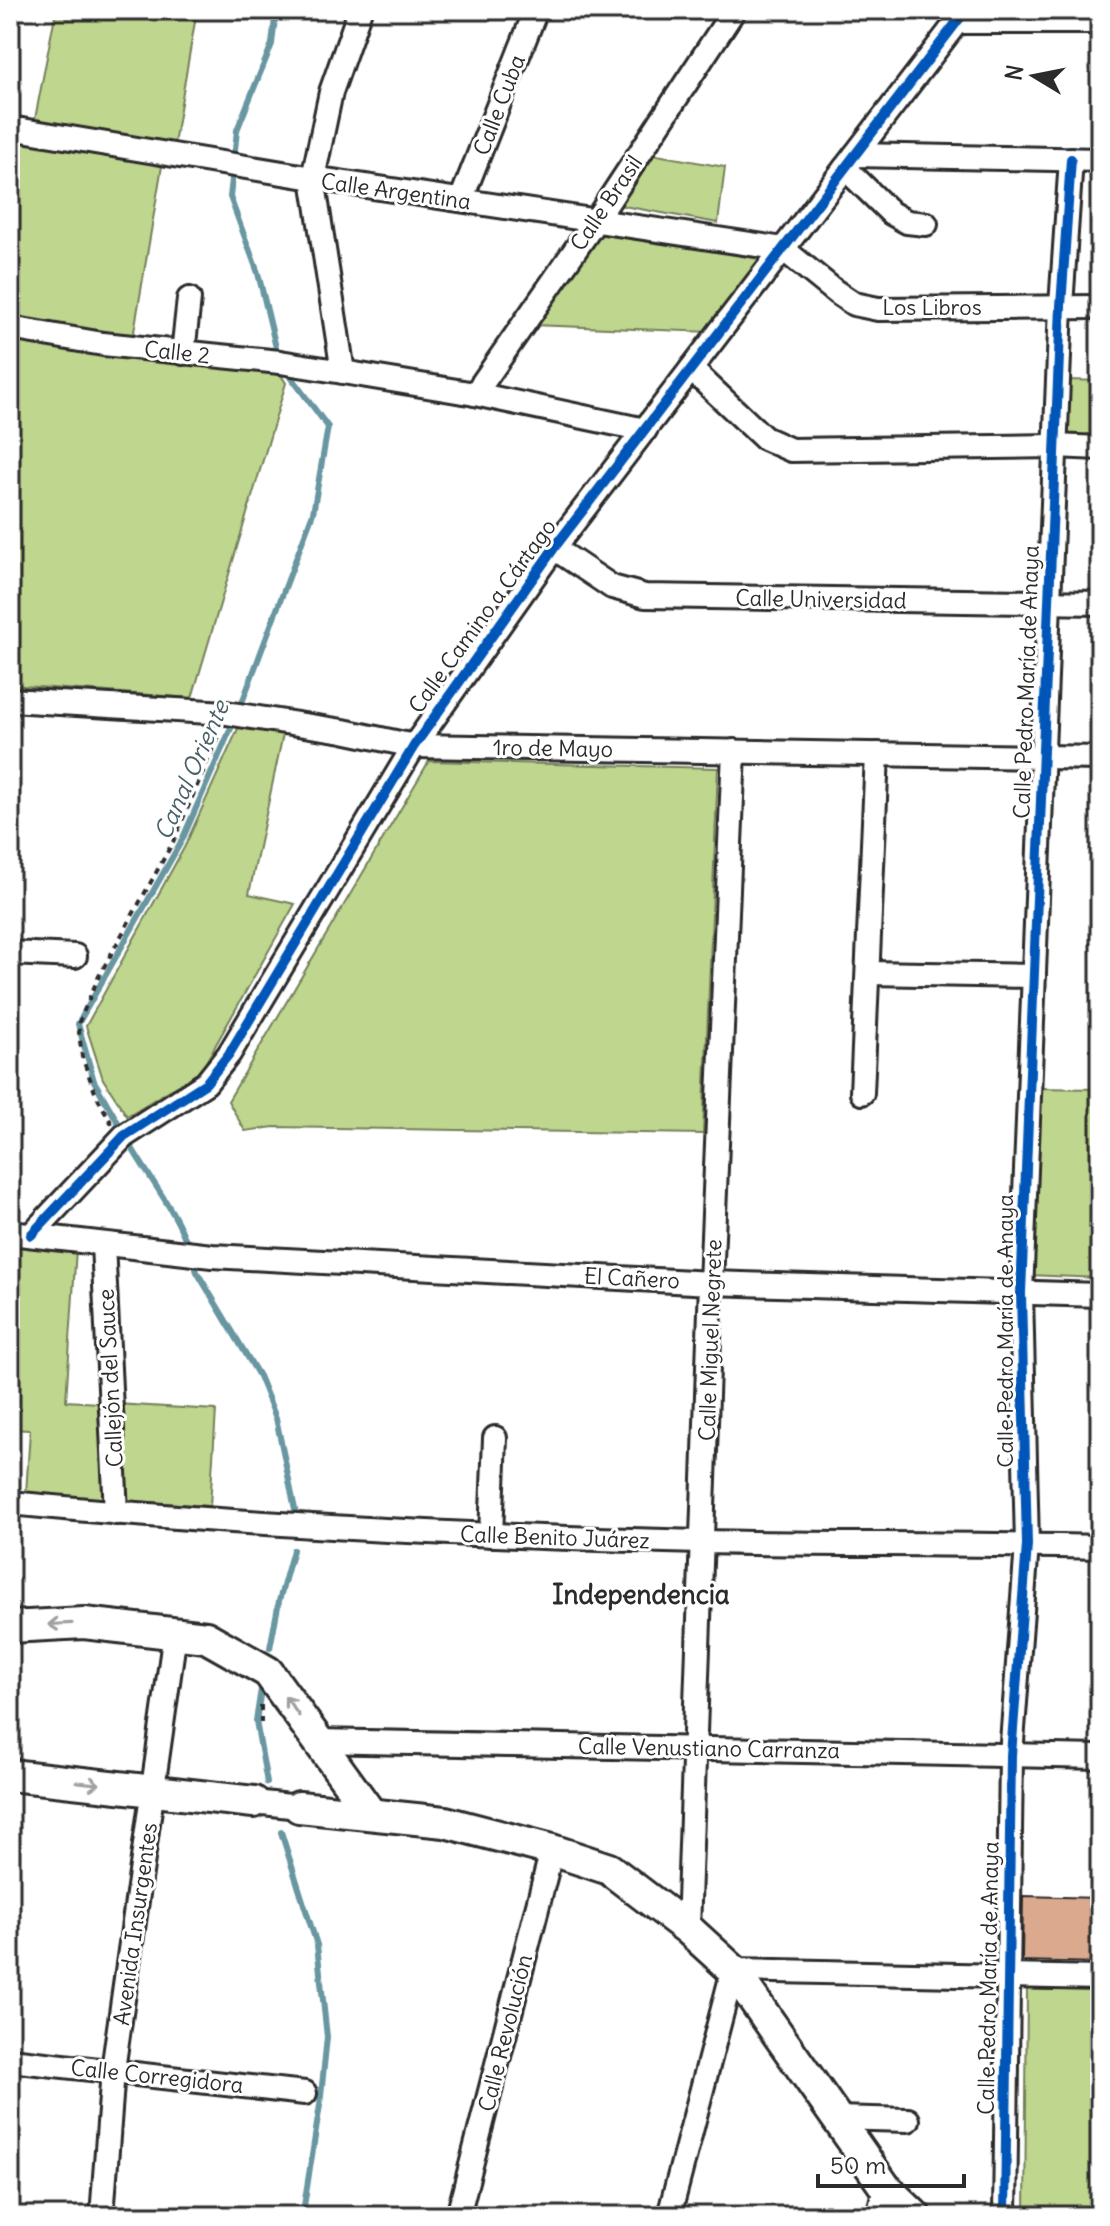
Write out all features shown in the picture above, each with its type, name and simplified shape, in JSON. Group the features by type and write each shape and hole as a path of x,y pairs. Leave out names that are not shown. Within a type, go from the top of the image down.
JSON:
{"main road":[{"path":"10,1627 84,1623 206,1637 268,1672 371,1814"},
{"path":"10,1775 254,1802"},
{"path":"299,1807 445,1822 552,1850 609,1869 688,1929 733,1970 836,2118 881,2202 915,2216"}],"street":[{"path":"343,372 313,178 331,92 360,10"},
{"name":"Calle Cuba","path":"461,200 536,10"},
{"name":"Calle Brasil","path":"475,394 596,220 734,10"},
{"path":"962,16 1100,22"},
{"name":"Calle Camino a Cártago","path":"20,1234 129,1133 206,1083 229,1054 414,746 554,548 962,16"},
{"name":"Calle Argentina","path":"10,128 313,178 783,249"},
{"name":"Calle Pedro María de Anaya","path":"1005,2216 1011,1755 1027,1545 1021,1293 1061,306 1071,159"},
{"path":"850,162 1100,160"},
{"path":"850,162 891,213 907,222 926,224"},
{"name":"Los Libros","path":"783,249 854,304 878,309 1100,307"},
{"path":"183,353 189,299"},
{"name":"Calle 2","path":"10,328 103,344 280,362 343,372 475,394 645,430"},
{"path":"691,369 764,438 791,450 1100,448"},
{"name":"Calle Universidad","path":"554,548 612,587 645,596 1100,603"},
{"name":"1ro de Mayo","path":"10,700 226,713 343,731 414,746 1100,758"},
{"name":"Calle Miguel Negrete","path":"688,1929 734,751"},
{"path":"862,1093 877,754"},
{"path":"10,953 75,956"},
{"path":"868,973 1034,976"},
{"path":"20,1234 103,1244"},
{"name":"El Cañero","path":"103,1244 212,1256 711,1283 1100,1295"},
{"name":"Callejón del Sauce","path":"103,1244 116,1513"},
{"path":"491,1535 495,1438"},
{"name":"Calle Benito Juárez","path":"10,1503 116,1513 491,1535 703,1542 1100,1547"},
{"name":"Avenida Insurgentes","path":"102,2216 113,2070 175,1633"},
{"name":"Calle Venustiano Carranza","path":"317,1741 1100,1757"},
{"path":"254,1802 299,1807"},
{"name":"Calle Revolución","path":"458,2216 552,1850"},
{"path":"669,2216 733,1970 1100,1978"},
{"name":"Calle Corregidora","path":"10,2060 305,2093"},
{"path":"836,2118 908,2120"}],"path":[{"path":"129,1133 96,1095 87,1070 78,1024 99,976 173,842 217,744 226,713"}],"green space":[{"path":"56,10 197,10 174,144 35,119"},
{"path":"10,134 163,160 133,338 10,317"},
{"path":"651,154 725,167 718,223 618,205"},
{"path":"598,227 772,253 711,332 533,325"},
{"path":"10,331 265,350 286,383 192,698 10,685"},
{"path":"1069,380 1100,381 1100,438 1065,436"},
{"path":"241,722 283,734 249,894 295,904 201,1071 127,1116 103,1079 86,1026 185,846"},
{"path":"429,761 718,768 703,1134 274,1127 245,1131 228,1101"},
{"path":"1035,1088 1100,1089 1100,1278 1028,1275"},
{"path":"10,1244 76,1249 66,1401 216,1410 210,1506 26,1494 30,1430 10,1429"},
{"path":"1027,1987 1100,1989 1100,2216 1025,2216"}],"building":[{"path":"1023,1896 1100,1898 1099,1963 1022,1961"}],"waterway":[{"name":"Canal Oriente","path":"234,159 237,130 272,44 276,10"},
{"name":"Canal Oriente","path":"233,170 230,197 258,273 278,356"},
{"name":"Canal Oriente","path":"240,708 313,513 328,427 285,369"},
{"name":"Canal Oriente","path":"123,1131 94,1081 78,1024 182,840 235,719"},
{"name":"Canal Oriente","path":"128,1141 169,1207 189,1249"},
{"name":"Canal Oriente","path":"193,1259 197,1272 259,1376 276,1418 296,1514"},
{"name":"Canal Oriente","path":"270,1648 293,1550"},
{"name":"Canal Oriente","path":"262,1683 256,1721 267,1783"},
{"name":"Canal Oriente","path":"281,1832 317,1945 327,2037 320,2105 304,2206 299,2216"}],"cycle path":[{"path":"31,1235 124,1136 206,1083 229,1054 414,746 554,548 966,10"},
{"path":"1005,2216 1011,1755 1027,1545 1021,1293 1061,306 1071,159"}],"district":[{"name":"Independencia","path":"641,1594"}]}
